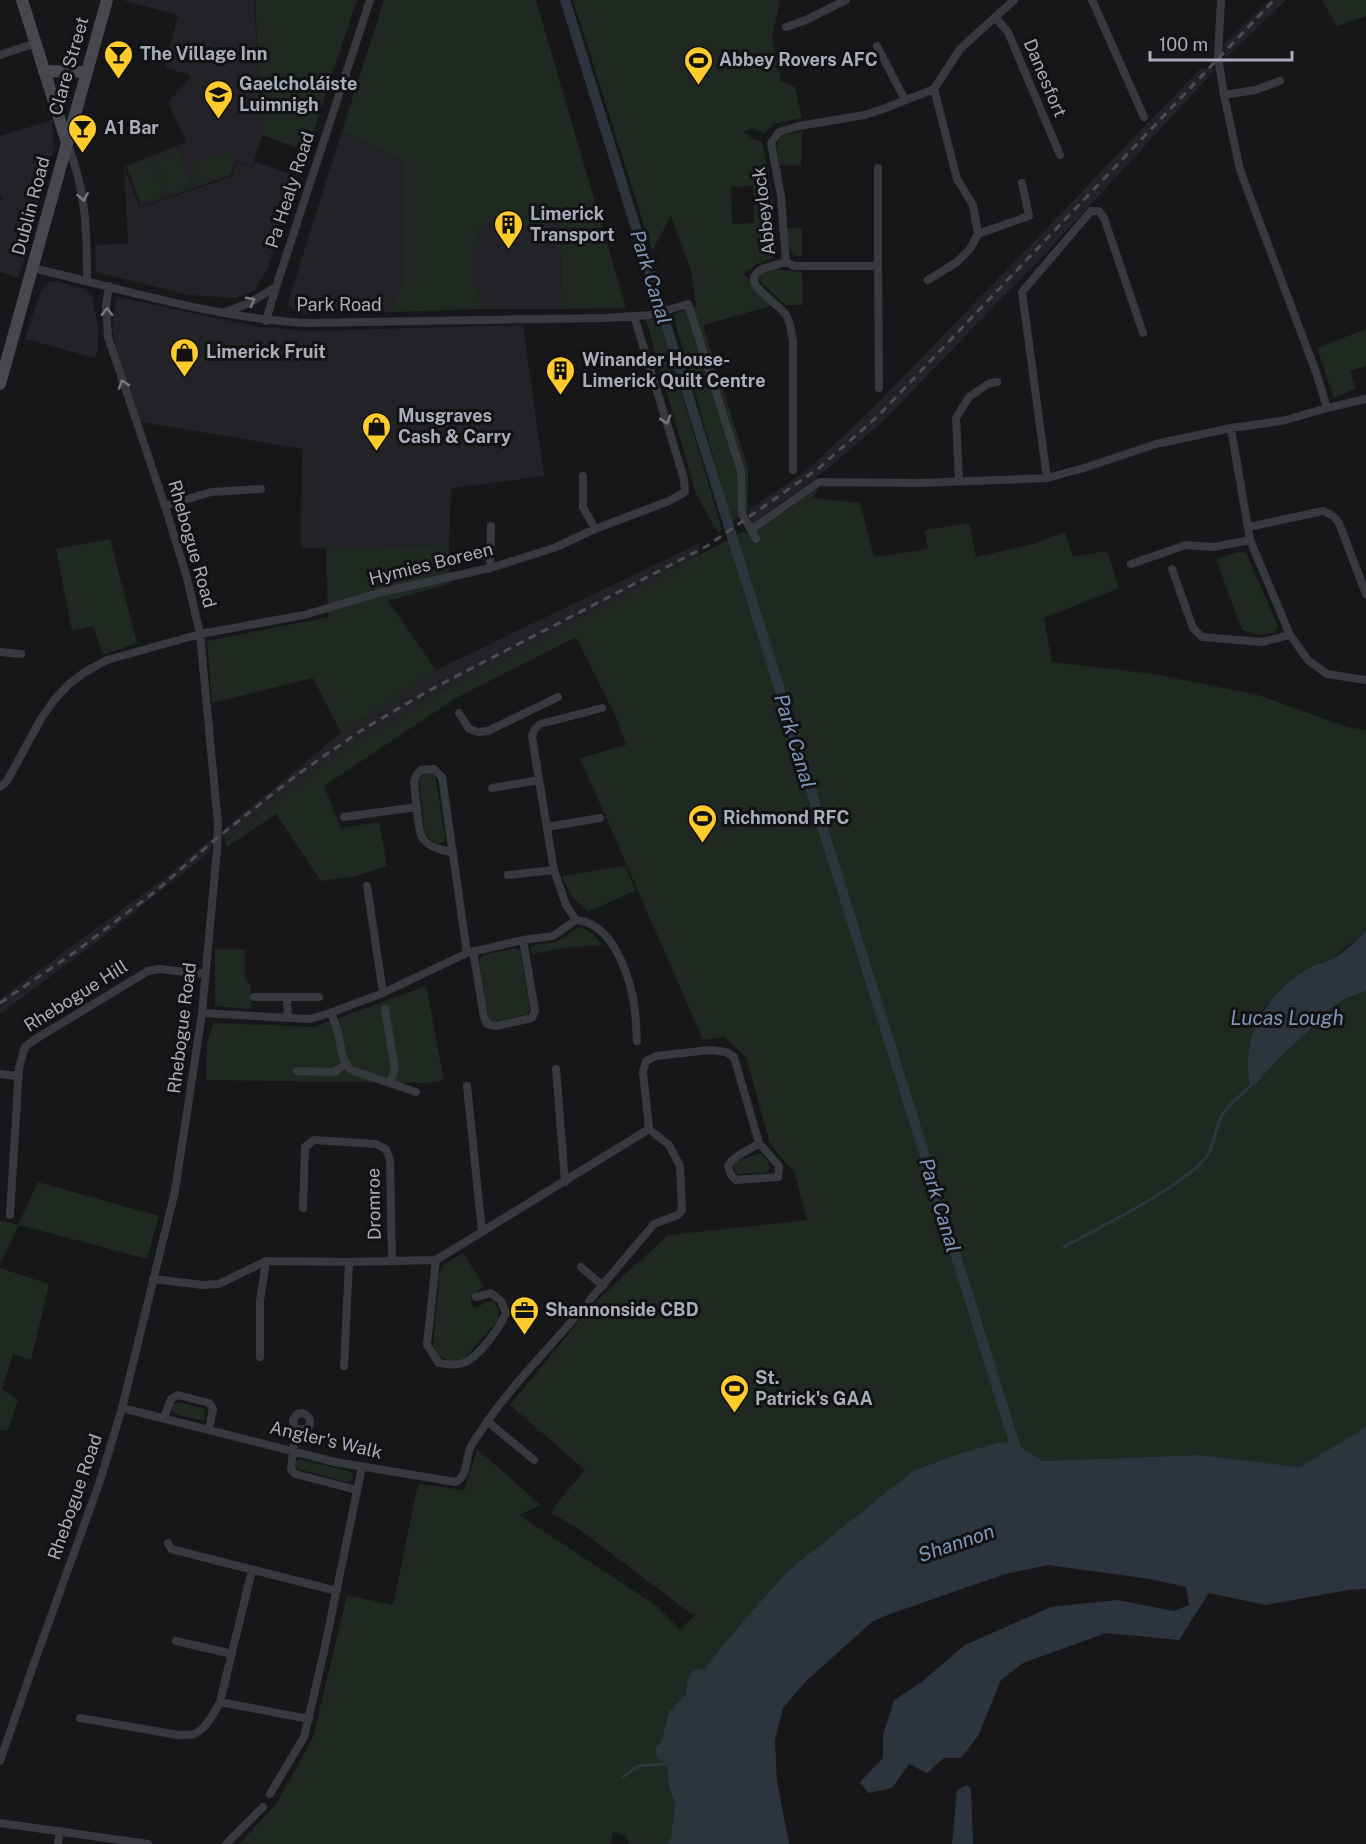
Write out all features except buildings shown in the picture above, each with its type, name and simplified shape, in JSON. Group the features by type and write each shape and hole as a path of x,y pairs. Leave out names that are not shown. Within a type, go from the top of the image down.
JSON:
{"main road":[{"path":"22,0 67,141"},
{"name":"Clare Street","path":"67,141 107,0"},
{"path":"44,71 86,72"},
{"name":"Dublin Road","path":"0,384 67,141"}],"street":[{"name":"Pa Healy Road","path":"266,321 370,0"},
{"path":"786,27 806,20 846,0"},
{"path":"928,280 957,262 970,249 978,234 973,205 957,179 934,89 960,49 1014,0"},
{"path":"1092,0 1144,117"},
{"path":"1221,0 1218,57 1240,170 1328,408"},
{"name":"Danesfort","path":"995,17 1008,32 1060,155"},
{"path":"0,55 36,43"},
{"path":"877,46 905,100"},
{"path":"1224,95 1255,90 1280,81"},
{"name":"Abbeylock","path":"878,266 794,266 786,262 781,196 771,143 779,132 799,126 864,115 934,89"},
{"path":"67,141 83,195 87,226 87,280"},
{"path":"878,168 879,388"},
{"path":"978,234 1029,216 1022,183"},
{"path":"1047,478 1022,292 1090,211 1099,211 1104,218 1143,333"},
{"path":"786,262 757,272 753,277 758,289 787,315 791,327 793,470"},
{"name":"Park Road","path":"33,267 266,321 306,323 634,316 650,315 688,304 741,471 742,514 750,527"},
{"name":"Rhebogue Road","path":"0,1761 100,1481 122,1407 175,1191 202,1013 218,824 200,634 187,578 165,506 108,337 106,306 109,286"},
{"path":"226,312 249,303 276,287"},
{"name":"Hymies Boreen","path":"0,787 7,781 55,699 85,672 107,660 200,634 304,615 382,592 490,568 554,548 595,529 679,497 685,492 684,479 634,316"},
{"path":"959,480 956,418 969,397 988,384 997,382"},
{"path":"756,539 750,527 755,527 819,482 919,483 1047,478 1156,444 1231,428 1282,421 1366,399"},
{"path":"1231,428 1250,540 1290,635 1308,660 1327,674 1366,680"},
{"path":"583,476 584,507 595,529"},
{"path":"165,506 211,492 261,489"},
{"path":"1249,527 1323,511 1333,516 1339,523 1366,594"},
{"path":"490,568 491,526"},
{"path":"1131,564 1186,545 1214,547 1250,540"},
{"path":"1172,569 1193,628 1202,637 1262,642 1290,635"},
{"path":"0,652 21,654"},
{"path":"459,713 469,729 478,732 488,731 558,697"},
{"path":"602,708 540,724 534,730 532,737 554,870 566,905 576,920 591,924 605,935 618,952 633,999 637,1041"},
{"path":"533,709 540,724"},
{"path":"453,852 443,851 421,836 414,782 421,770 434,769 442,777 470,952 487,1024 496,1026 532,1018 534,1011 523,940"},
{"path":"492,788 539,780"},
{"path":"344,817 417,807"},
{"path":"547,827 600,818"},
{"path":"508,875 554,870"},
{"path":"367,886 383,993"},
{"path":"202,1013 310,1019 383,993 470,952 553,936 576,920"},
{"name":"Rhebogue Hill","path":"10,1215 18,1076 25,1047 148,971 159,969 205,974"},
{"path":"254,997 319,997"},
{"path":"287,997 288,1018"},
{"path":"385,1009 395,1069 390,1083"},
{"path":"331,1013 339,1034 345,1064 351,1070 416,1092"},
{"path":"590,1301 654,1224 678,1215 682,1210 680,1166 669,1145 649,1129 643,1072 646,1061 656,1056 710,1050 726,1052 734,1057 759,1143 779,1166 778,1177 736,1180 731,1175 728,1166 732,1158 759,1143"},
{"path":"297,1071 334,1072 345,1064"},
{"path":"556,1069 565,1182"},
{"path":"0,1074 18,1076"},
{"path":"467,1086 482,1232"},
{"path":"476,1297 491,1293 501,1301 506,1313 501,1323 472,1359 452,1365 439,1363 427,1345 436,1260 649,1129"},
{"name":"Dromroe","path":"303,1208 305,1147 314,1140 376,1144 386,1149 390,1160 392,1260"},
{"name":"Dromroe","path":"153,1279 203,1285 219,1284 266,1261 436,1260"},
{"path":"260,1357 260,1301 266,1261"},
{"name":"Dromroe","path":"344,1366 349,1262"},
{"path":"581,1267 603,1286"},
{"name":"Angler's Walk","path":"122,1407 362,1467 455,1482 461,1479 465,1472 470,1447 487,1421 577,1315"},
{"path":"164,1418 171,1399 178,1395 199,1400 209,1403 213,1409 209,1430"},
{"path":"487,1421 534,1460"},
{"path":"298,1430 291,1469 295,1474 357,1490"},
{"path":"270,1794 304,1737 362,1467"},
{"path":"168,1542 171,1549 337,1591"},
{"path":"80,1718 178,1735 193,1734 205,1725 220,1702 252,1570"},
{"path":"176,1641 232,1654"},
{"path":"220,1702 309,1719"},
{"path":"226,1844 263,1807"},
{"path":"0,1823 148,1844"},
{"path":"58,1844 60,1832"}],"shaded area":[{"name":"Gaelcholáiste Luimnigh","path":"122,0 254,0 262,136 252,167 236,162 231,175 141,207 126,166 186,142 168,102 192,76 165,67 178,15"},
{"path":"255,0 357,0 308,148 304,150 262,135"},
{"path":"384,0 536,0 626,308 561,309 560,225 477,225 473,278 483,309 392,312 404,275 403,161 342,131"},
{"path":"573,0 780,0 772,38 781,81 795,87 802,118 773,124 764,133 752,128 743,132 761,141 763,146 772,191 776,250 775,257 757,264 744,274 771,306 703,325 748,468 748,510 732,522 673,315 696,305 691,271 671,216 652,251","holes":["753,186 754,223 732,224 731,187"]},
{"path":"1269,0 1286,0 1226,58 1224,45"},
{"path":"1322,0 1366,0 1366,16 1337,26"},
{"path":"1201,68 1215,70 1047,252 882,422 826,470 752,524 748,510 806,471 876,405"},
{"path":"52,120 54,148 19,278 0,272 0,201 2,199 0,193 0,136"},
{"path":"342,131 403,161 404,275 392,312 302,314 287,305"},
{"path":"802,131 801,166 779,165 777,146 781,136"},
{"path":"179,150 191,186 168,194 155,158"},
{"path":"231,151 234,160 229,174 197,185 190,164"},
{"path":"152,159 165,195 141,204 129,167"},
{"path":"255,162 297,176 267,270 255,290 234,298 189,295 96,272 95,245 128,244 124,166 140,208 232,176 237,163 252,168"},
{"path":"477,225 560,225 561,309 483,309 473,278"},
{"path":"787,228 802,228 802,257 793,255 789,248"},
{"path":"773,269 802,272 803,305 785,305 759,280 758,275"},
{"path":"57,281 84,289 92,297 98,327 98,351 95,358 25,339 41,290 49,282"},
{"path":"117,297 259,327 309,331 523,325 544,476 451,488 449,546 301,548 302,449 140,422 112,328"},
{"path":"659,318 722,529 718,533 696,494 646,320"},
{"path":"1366,329 1366,366 1350,371 1356,388 1334,398 1317,348"},
{"path":"818,488 813,498 860,503 874,557 928,549 925,530 969,523 976,557 1033,544 1065,532 1073,557 1107,551 1119,588 1044,618 1052,662 1153,674 1258,695 1347,727 1366,730 1366,931 1332,959 1309,968 1295,978 1262,1011 1256,1026 1250,1087 1255,1085 1279,1058 1310,1030 1320,1016 1345,999 1366,991 1366,1427 1300,1467 1200,1455 1043,1461 1014,1443 1000,1442 958,1454 913,1471 869,1507 739,1626 704,1670 687,1680 686,1694 669,1712 659,1759 667,1764 669,1787 675,1802 671,1838 668,1844 629,1844 626,1836 613,1832 611,1844 239,1844 277,1803 313,1737 347,1595 393,1605 418,1484 464,1490 477,1449 541,1505 519,1515 657,1606 680,1629 694,1616 580,1530 550,1512 585,1470 510,1405 591,1306 668,1235 807,1220 795,1174 770,1144 746,1057 724,1037 703,1040 580,758 626,745 617,719 576,637 456,698 324,786 341,828 379,822 387,866 356,876 321,881 276,814 227,847 225,841 333,757 427,700 743,532 751,534"},
{"path":"110,539 137,643 103,655 93,626 72,631 56,549"},
{"path":"700,543 698,557 427,700 333,757 225,841 224,829 341,733 436,670"},
{"path":"449,546 449,584 388,601 436,670 341,733 313,678 212,703 207,641 328,617 326,547"},
{"path":"1238,552 1246,553 1278,626 1275,633 1259,635 1242,630 1216,559"},
{"path":"423,774 435,775 446,839 440,844 425,835 419,781"},
{"path":"211,839 211,851 98,941 0,1014 0,999 161,881"},
{"path":"625,866 636,890 588,912 571,896 562,876"},
{"path":"582,927 603,945 562,948 532,954 530,948 533,946 555,942"},
{"path":"516,948 520,950 530,1008 527,1015 489,1020 479,961 482,955"},
{"path":"215,949 245,950 245,978 250,984 252,1009 215,1006"},
{"path":"426,986 444,1080 425,1083 206,1080 207,1044 213,1023 314,1027"},
{"path":"761,1153 769,1162 770,1168 766,1173 738,1174 735,1172 736,1161"},
{"path":"38,1182 159,1216 147,1259 19,1225 0,1264 0,1220 18,1225"},
{"path":"463,1253 484,1286 470,1298 474,1308 493,1301 498,1308 498,1320 464,1359 451,1361 440,1357 433,1346 439,1276 443,1265"},
{"path":"0,1268 49,1284 31,1360 13,1354 2,1389 18,1400 8,1430 0,1430"},
{"path":"176,1402 204,1408 204,1421 172,1412"},
{"path":"299,1459 351,1472 353,1480 348,1482 297,1469 295,1463"}],"water":[{"name":"Lucas Lough","path":"1366,931 1366,991 1345,999 1320,1016 1310,1030 1279,1058 1255,1085 1250,1087 1249,1051 1259,1018 1268,1004 1293,979 1312,967 1335,957"},
{"name":"Shannon","path":"1366,1427 1366,1589 1348,1590 1266,1605 1209,1593 1179,1640 1106,1633 1023,1663 1001,1680 978,1736 961,1758 944,1758 927,1773 909,1764 892,1788 868,1793 860,1782 883,1758 883,1735 894,1700 920,1683 965,1645 1051,1607 1117,1600 1174,1611 1189,1605 1186,1587 1150,1579 1048,1565 1005,1574 890,1614 873,1621 805,1682 783,1708 775,1740 777,1781 789,1844 668,1844 671,1838 675,1802 669,1787 667,1764 655,1754 656,1747 661,1742 669,1712 686,1694 687,1680 693,1671 704,1669 788,1571 913,1471 958,1454 1000,1442 1014,1443 1043,1461 1200,1455 1300,1467"},
{"path":"967,1785 971,1789 973,1844 952,1844 957,1790"}],"waterway":[{"name":"Park Canal","path":"565,0 1018,1455"},
{"path":"1064,1247 1163,1191 1198,1166 1211,1149 1222,1116 1251,1085"},
{"path":"623,1777 638,1766 668,1764"}],"railway":[{"path":"0,1003 75,952 156,891 212,842 298,774 362,730 428,691 707,546 819,468 879,415 1274,0"}],"place":[{"name":"The Village Inn","path":"119,80"},
{"name":"Abbey Rovers AFC","path":"698,86"},
{"name":"Gaelcholáiste Luimnigh","path":"218,120"},
{"name":"A1 Bar","path":"83,154"},
{"name":"Limerick Transport","path":"509,250"},
{"name":"Limerick Fruit","path":"185,378"},
{"name":"Winander House- Limerick Quilt Centre","path":"561,396"},
{"name":"Musgraves Cash & Carry","path":"377,452"},
{"name":"Richmond RFC","path":"702,844"},
{"name":"Shannonside CBD","path":"524,1336"},
{"name":"St. Patrick's GAA","path":"734,1414"}]}
